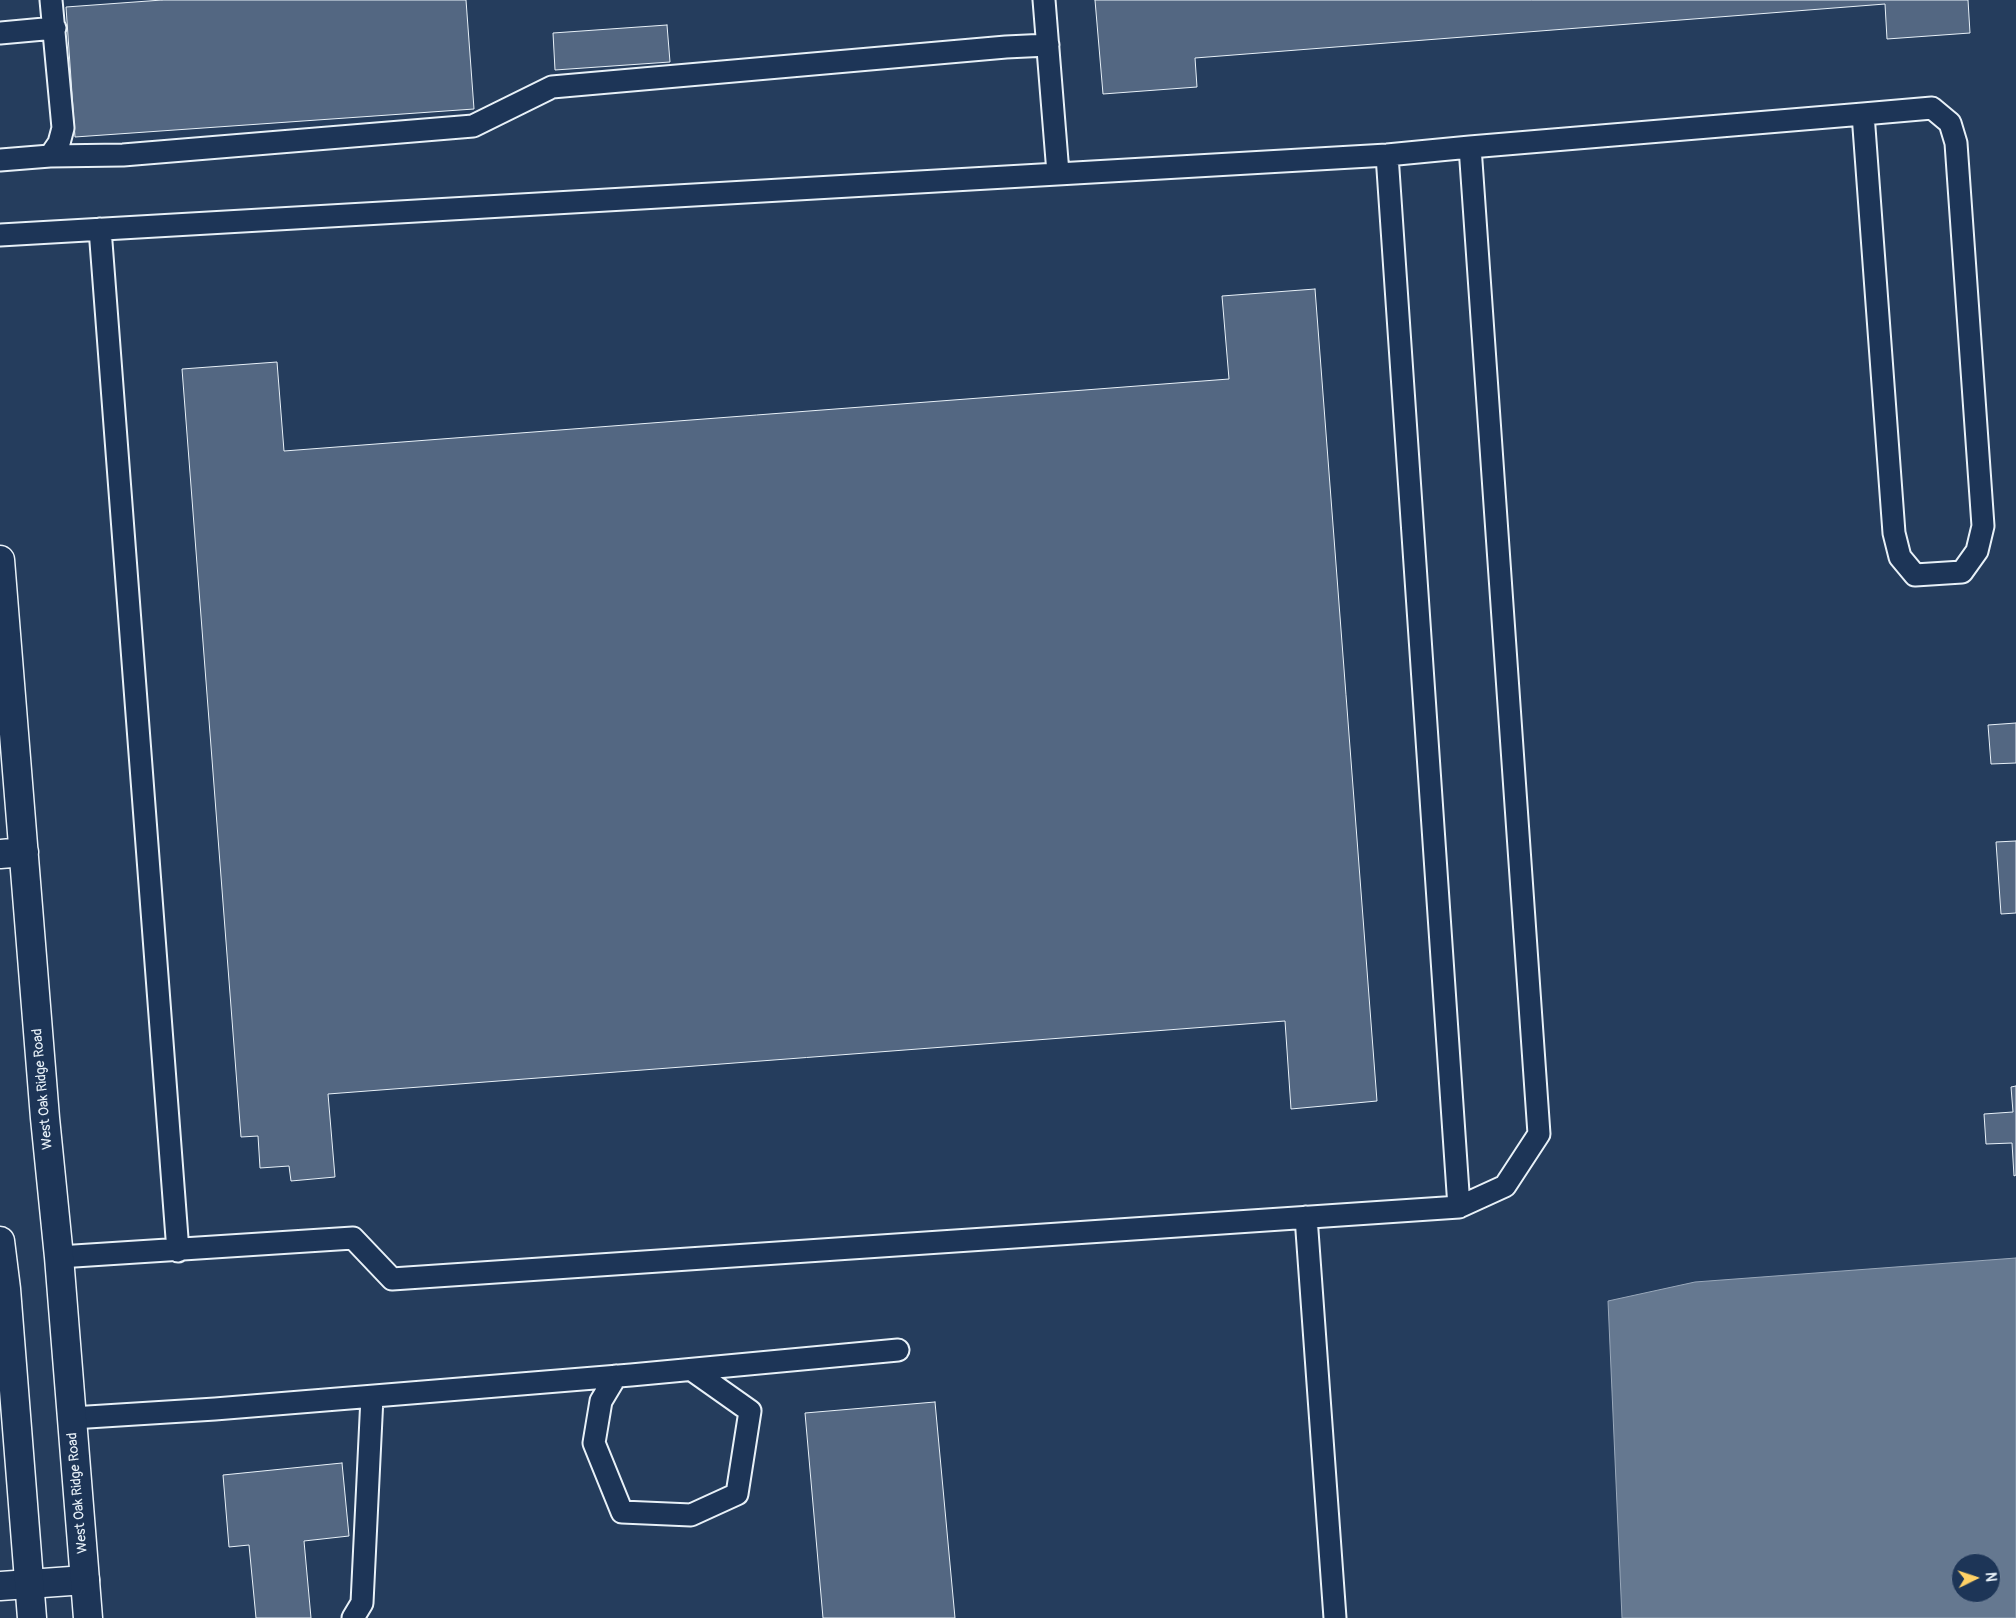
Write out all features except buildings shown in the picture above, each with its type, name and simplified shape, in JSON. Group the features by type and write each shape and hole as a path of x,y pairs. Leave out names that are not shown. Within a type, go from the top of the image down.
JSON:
{"street":[{"name":"West Oak Ridge Road","path":"0,560 12,853 45,1118 88,1618"},
{"path":"0,1240 6,1288 32,1618"},
{"path":"0,1586 85,1580"}],"lane":[{"path":"50,156 59,143 63,128 51,0"},
{"path":"1044,0 1058,174"},
{"path":"0,33 55,28"},
{"path":"0,160 50,156 123,155 473,126 552,87 1006,47 1048,45"},
{"path":"0,235 1387,155 1932,108 1950,122 1956,143 1982,526 1977,551 1962,572 1915,575 1900,557 1894,533 1864,114"},
{"path":"58,1257 178,1251 353,1238 392,1279 1459,1207 1505,1186 1539,1134 1470,147"},
{"path":"1387,155 1459,1207"},
{"path":"100,229 178,1251"},
{"path":"1306,1217 1335,1618"},
{"path":"72,1418 692,1370 898,1350"},
{"path":"616,1376 601,1401 594,1443 622,1512 691,1515 737,1494 750,1410 692,1370"},
{"path":"353,1618 362,1603 372,1396"}],"water":[{"path":"2016,1258 2016,1618 1622,1618 1608,1301 1695,1282"}]}
